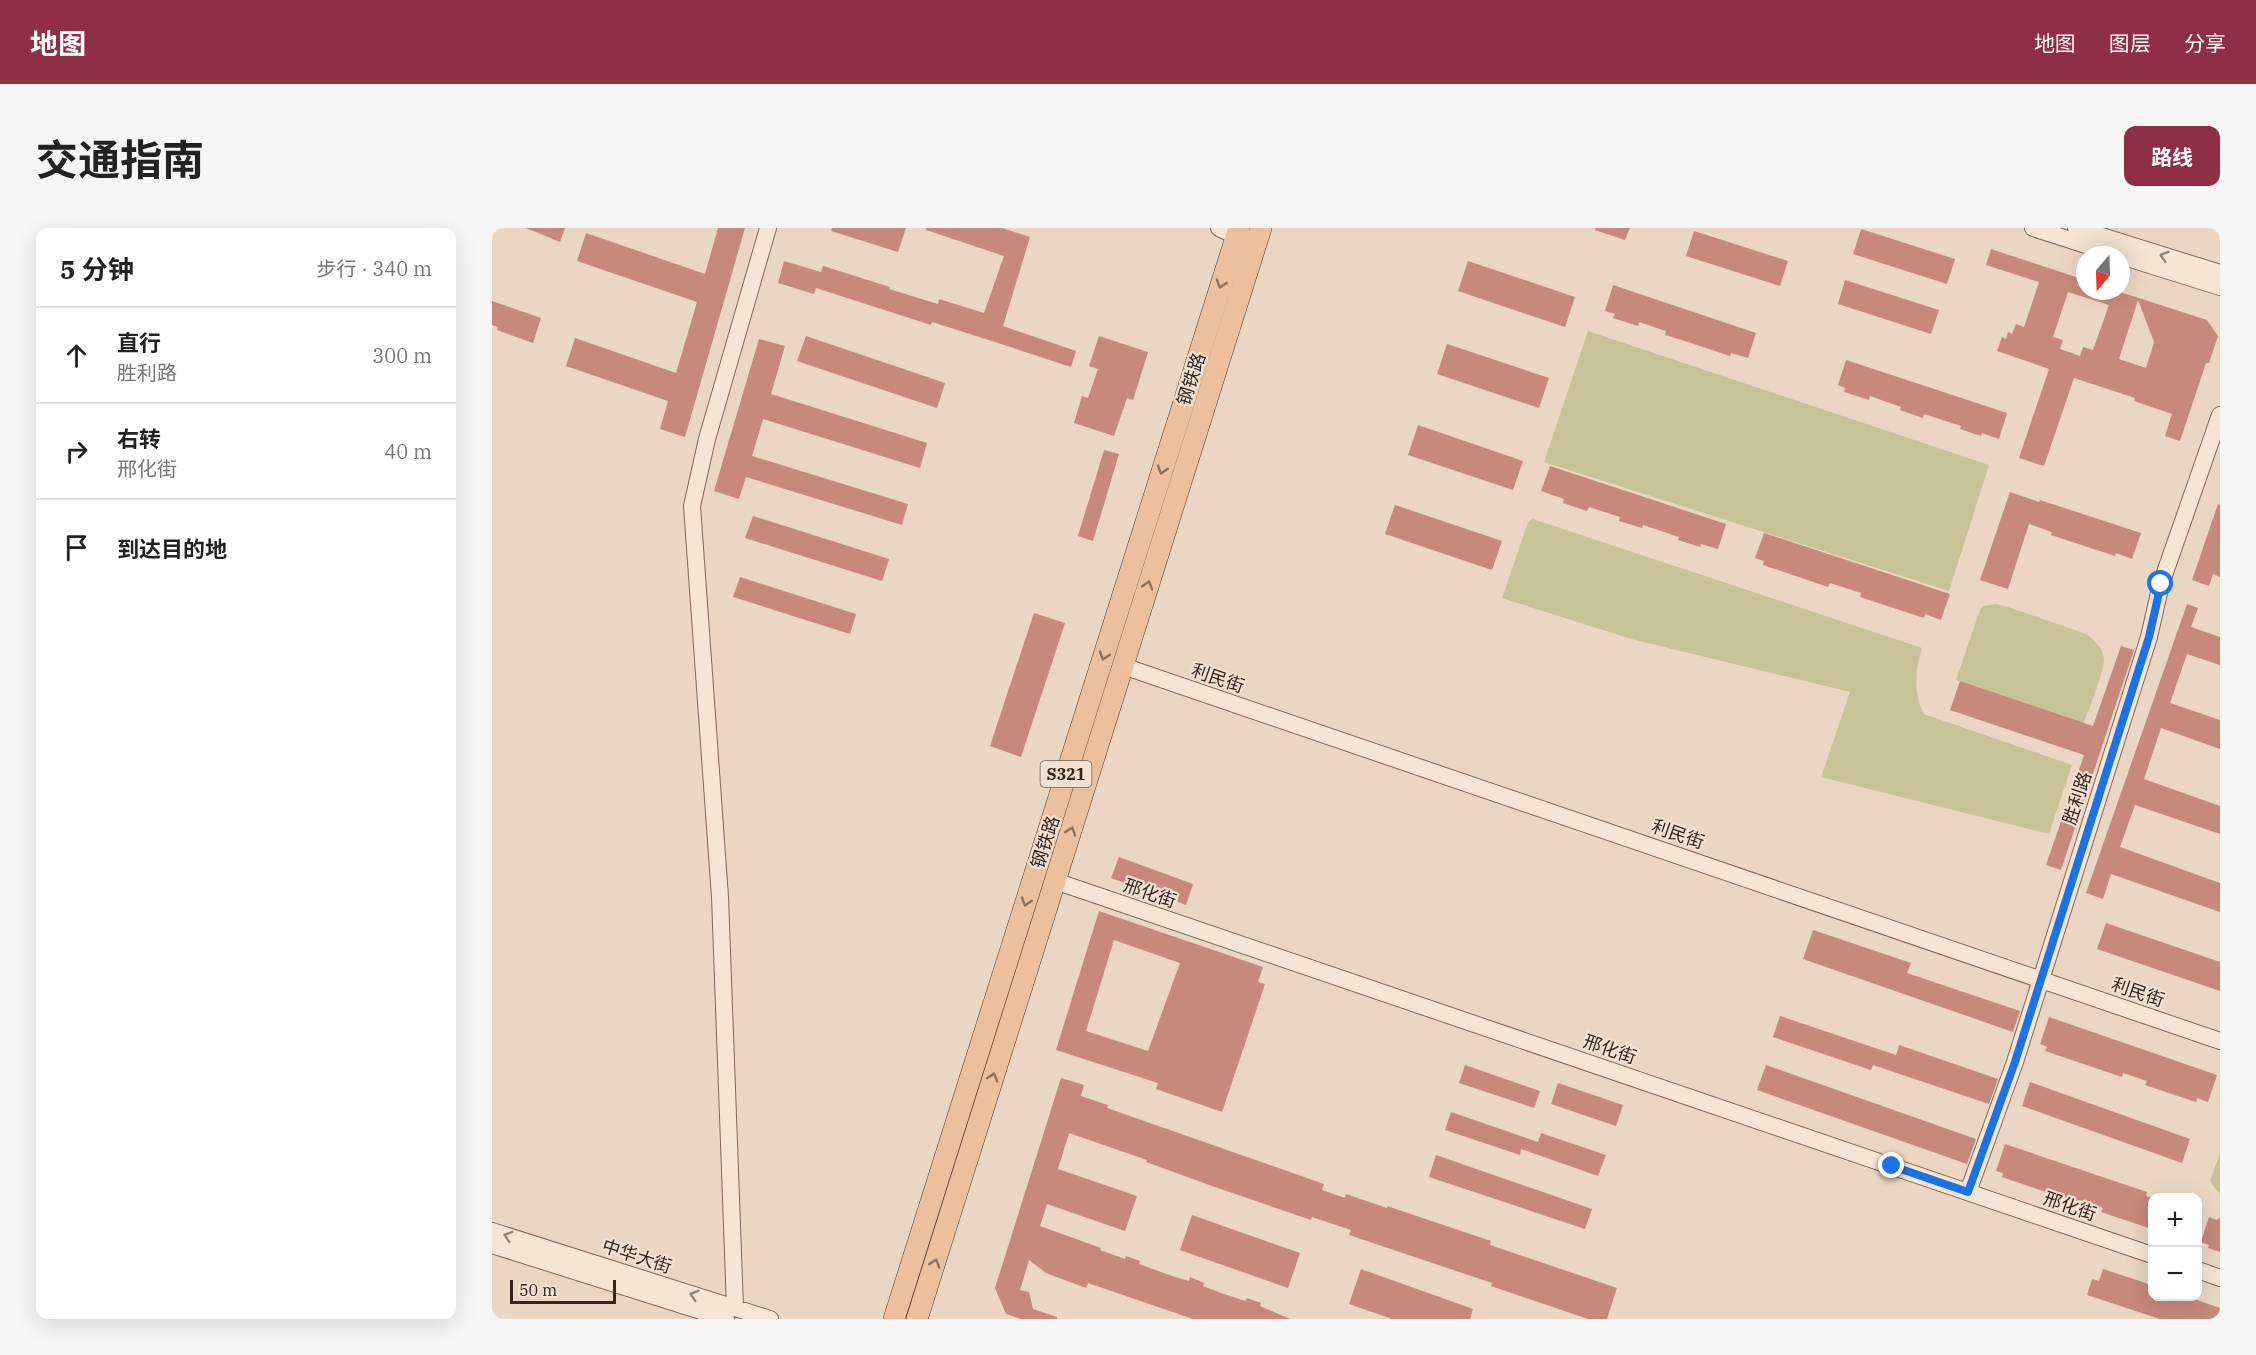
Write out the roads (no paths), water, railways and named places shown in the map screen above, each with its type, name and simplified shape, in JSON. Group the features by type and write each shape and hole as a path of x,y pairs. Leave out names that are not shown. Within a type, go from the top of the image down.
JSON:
{"main road":[{"name":"钢铁路","path":"917,1319 1261,228"},
{"name":"钢铁路","path":"894,1319 1231,231"}],"street":[{"path":"731,1313 720,897 692,506 707,439 768,228"},
{"path":"2033,228 2088,246"},
{"path":"2076,228 2220,273"},
{"path":"2130,259 2220,287"},
{"name":"胜利路","path":"1968,1192 2015,1062 2149,637 2161,584 2220,415"},
{"name":"利民街","path":"1123,666 2220,1041"},
{"name":"邢化街","path":"1055,881 2148,1254"},
{"name":"中华大街","path":"492,1231 731,1313"},
{"name":"中华大街","path":"492,1245 731,1313 770,1319"},
{"path":"2202,1271 2220,1278"}]}
